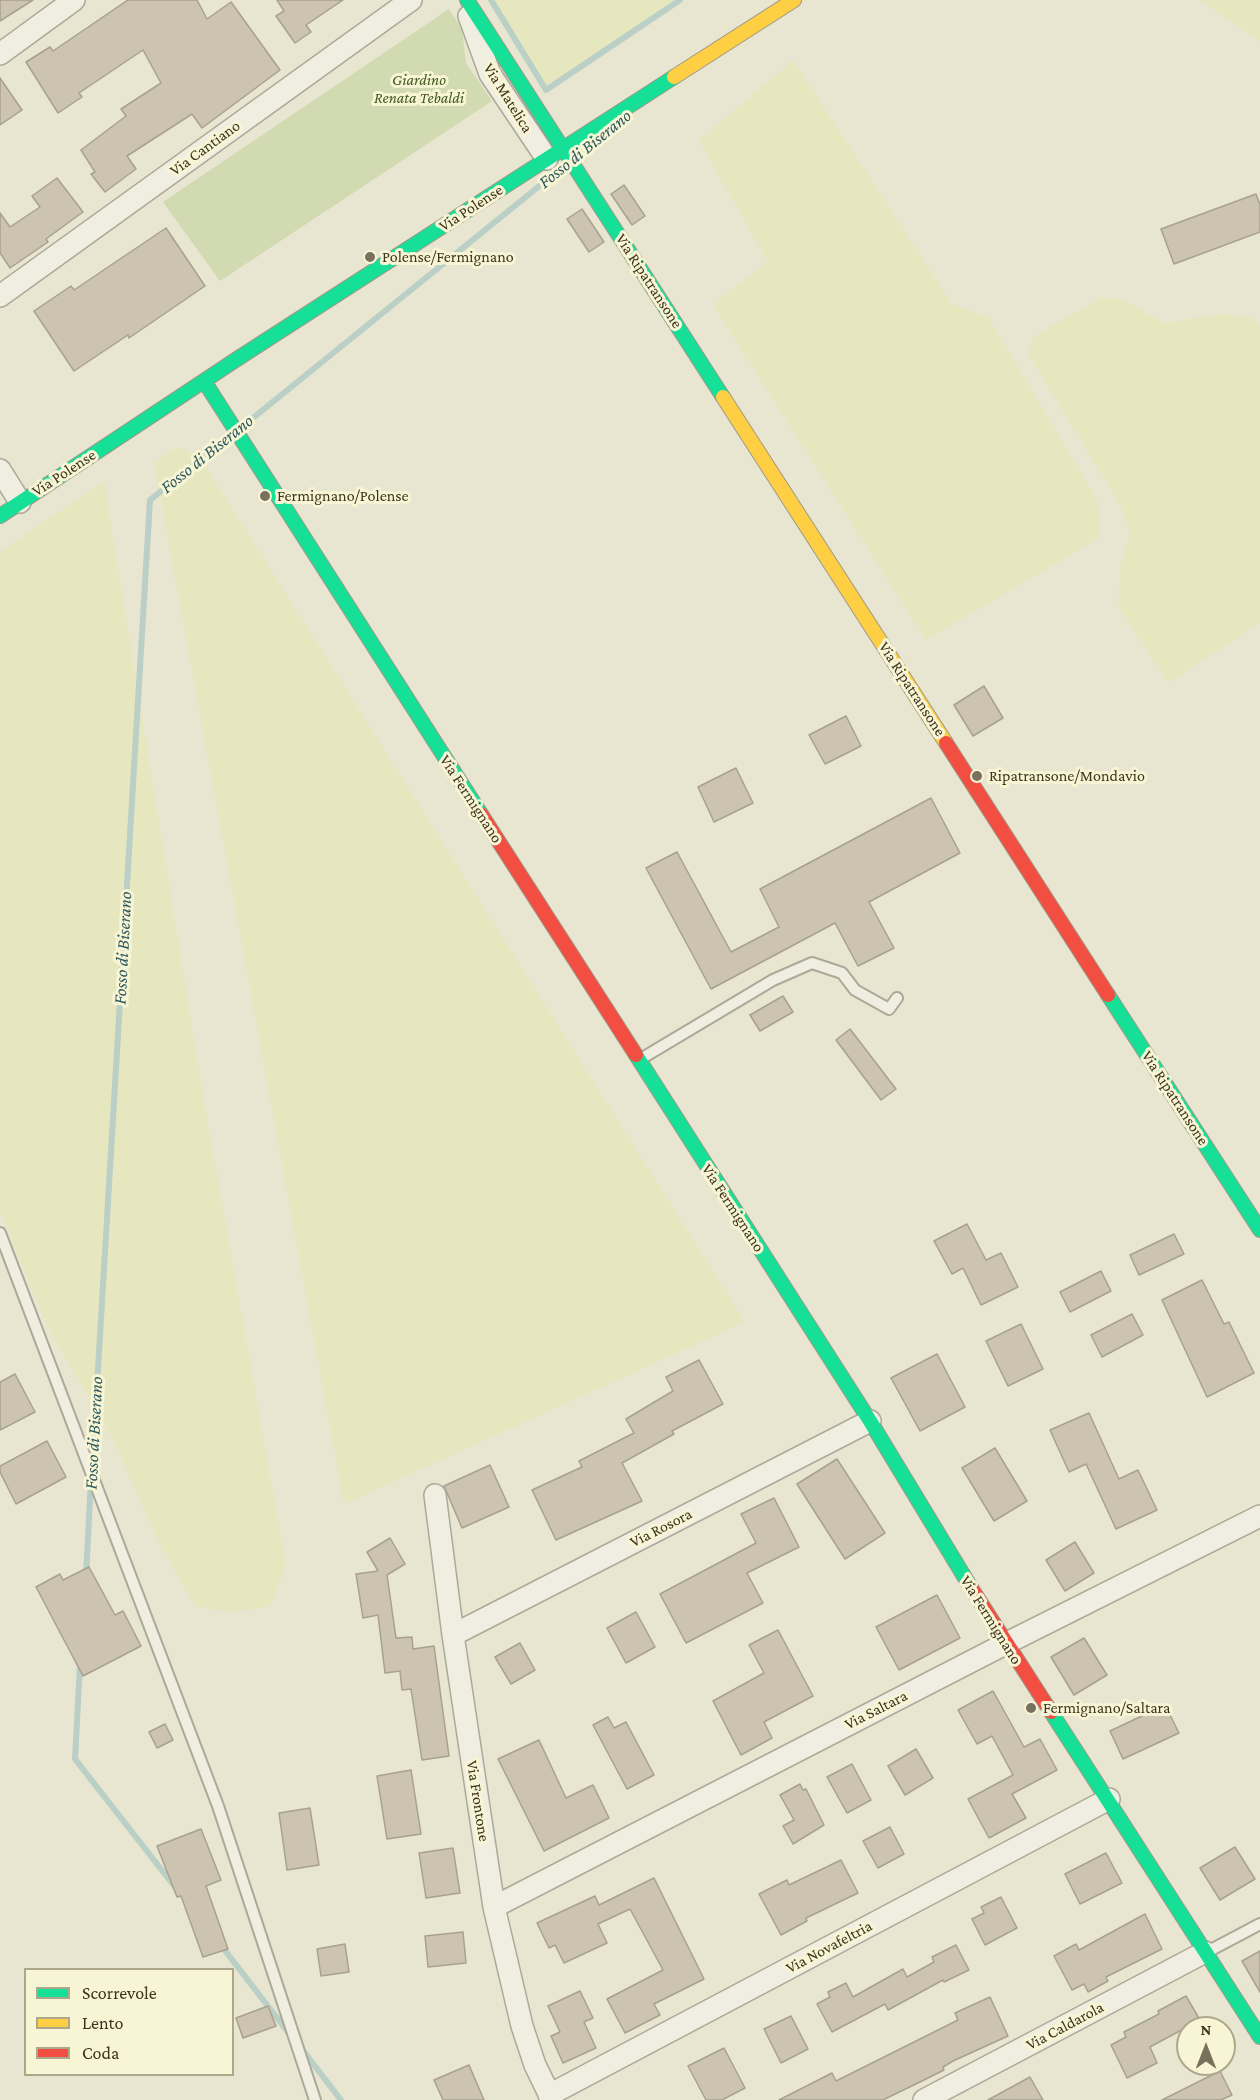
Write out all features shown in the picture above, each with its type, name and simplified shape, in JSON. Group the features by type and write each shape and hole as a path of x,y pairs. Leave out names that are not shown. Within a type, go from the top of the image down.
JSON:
{"street":[{"path":"0,54 74,0"},
{"name":"Via Cantiano","path":"0,296 411,0"},
{"name":"Via Matelica","path":"466,0 484,61 520,101 556,154"},
{"name":"Via Polense","path":"0,516 204,381 794,0"},
{"name":"Via Ripatransone","path":"556,154 1260,1230"},
{"name":"Via Fermignano","path":"204,381 870,1422 1005,1644 1109,1799 1260,2037"},
{"path":"0,470 20,502"},
{"name":"Via Rosora","path":"453,1635 870,1422"},
{"name":"Via Frontone","path":"435,1495 453,1635 494,1908 522,2026 535,2065 550,2097"},
{"name":"Via Saltara","path":"494,1908 1005,1644 1260,1516"},
{"name":"Via Novafeltria","path":"550,2097 1109,1799"},
{"name":"Via Caldarola","path":"924,2100 1205,1952"}],"lane":[{"path":"639,1060 773,980 812,963 842,973 855,990 889,1009 897,998"},
{"path":"0,1233 218,1806 315,2100"},
{"path":"1205,1952 1260,1924"}],"green space":[{"path":"491,0 676,0 546,88"},
{"path":"1199,0 1260,0 1260,41"},
{"name":"Giardino Renata Tebaldi","path":"449,9 462,29 466,63 492,101 220,281 163,202"},
{"path":"793,60 952,304 988,317 1098,501 1099,538 926,640 713,305 768,262 699,141"},
{"path":"1102,297 1123,300 1164,323 1224,314 1255,319 1260,328 1260,623 1168,683 1118,606 1120,567 1130,533 1122,508 1028,354 1034,336"},
{"path":"177,447 199,456 745,1322 344,1504 154,463"},
{"path":"104,481 203,1095 286,1566 270,1606 233,1612 196,1607 161,1547 111,1435 49,1330 0,1212 0,552"}],"building":[{"path":"0,0 33,0 0,21"},
{"path":"128,0 197,0 207,19 231,2 280,70 202,128 192,114 127,156 136,169 105,192 91,174 95,172 81,150 126,116 121,109 161,83 143,50 79,93 82,97 58,113 26,62 50,47 53,51"},
{"path":"277,0 343,0 306,25 311,32 295,43 276,16 284,11"},
{"path":"0,78 22,110 0,125"},
{"path":"57,178 83,212 46,239 48,242 10,268 0,253 0,213 10,227 40,207 32,196"},
{"path":"624,185 645,216 632,225 611,194"},
{"path":"1256,194 1260,205 1260,232 1174,264 1161,229"},
{"path":"582,209 604,242 589,252 567,219"},
{"path":"166,228 205,286 129,338 128,335 74,371 34,311 71,286 74,290"},
{"path":"984,686 1003,718 973,736 954,705"},
{"path":"846,716 861,746 825,764 809,735"},
{"path":"736,768 753,803 714,822 698,787"},
{"path":"931,798 960,853 869,902 894,948 858,966 835,923 711,989 646,868 677,852 731,952 779,927 760,889"},
{"path":"783,996 793,1012 760,1031 750,1015"},
{"path":"850,1029 896,1089 881,1100 836,1040"},
{"path":"967,1224 986,1260 1001,1253 1018,1287 981,1305 963,1268 952,1274 934,1241"},
{"path":"1174,1234 1184,1254 1139,1275 1130,1255"},
{"path":"1101,1271 1111,1291 1070,1312 1060,1292"},
{"path":"1202,1280 1224,1324 1229,1322 1254,1373 1207,1397 1162,1300"},
{"path":"1132,1314 1143,1335 1102,1357 1091,1335"},
{"path":"1021,1324 1043,1369 1008,1386 986,1341"},
{"path":"937,1354 965,1407 920,1431 891,1378"},
{"path":"699,1360 723,1404 672,1431 674,1434 622,1463 642,1501 556,1540 532,1490 582,1467 579,1461 634,1433 626,1419 673,1391 666,1377"},
{"path":"15,1374 35,1412 0,1430 0,1382"},
{"path":"1089,1413 1119,1479 1138,1470 1157,1510 1116,1529 1086,1464 1069,1472 1050,1430"},
{"path":"47,1441 66,1477 16,1504 0,1472 0,1466"},
{"path":"995,1448 1027,1501 994,1521 962,1468"},
{"path":"837,1459 885,1533 845,1559 797,1484"},
{"path":"490,1465 509,1507 462,1528 444,1486"},
{"path":"774,1498 799,1547 747,1573 763,1603 686,1643 660,1594 756,1543 741,1514"},
{"path":"390,1538 405,1564 387,1575 396,1638 412,1637 413,1649 434,1646 449,1756 422,1760 411,1689 402,1690 400,1671 385,1673 378,1615 363,1618 356,1574 378,1571 367,1552"},
{"path":"1075,1542 1094,1573 1065,1591 1046,1560"},
{"path":"89,1567 115,1615 123,1611 141,1646 83,1676 36,1587 60,1574 63,1580"},
{"path":"937,1595 960,1638 899,1670 876,1627"},
{"path":"636,1612 655,1647 626,1663 607,1628"},
{"path":"778,1630 813,1696 764,1722 772,1738 741,1755 713,1701 764,1673 749,1645"},
{"path":"1084,1638 1107,1675 1074,1695 1051,1657"},
{"path":"520,1643 535,1670 511,1684 495,1657"},
{"path":"993,1691 1024,1747 1040,1739 1057,1770 1012,1794 1026,1818 989,1838 968,1799 1013,1775 992,1736 977,1744 958,1710"},
{"path":"1165,1705 1179,1733 1123,1759 1110,1731"},
{"path":"608,1717 614,1728 626,1722 654,1775 627,1789 593,1725"},
{"path":"165,1724 173,1740 157,1748 149,1732"},
{"path":"539,1740 566,1798 593,1785 609,1818 544,1851 498,1759"},
{"path":"916,1749 933,1778 905,1795 888,1766"},
{"path":"852,1764 871,1800 847,1813 827,1777"},
{"path":"411,1770 421,1834 387,1839 377,1776"},
{"path":"800,1784 803,1790 806,1789 824,1825 793,1844 783,1826 794,1820 780,1795"},
{"path":"310,1808 319,1865 287,1870 279,1813"},
{"path":"890,1827 904,1854 878,1868 863,1841"},
{"path":"201,1829 221,1880 206,1886 228,1949 203,1957 181,1896 177,1897 157,1846"},
{"path":"1235,1847 1255,1879 1220,1900 1200,1868"},
{"path":"453,1848 460,1893 426,1898 419,1853"},
{"path":"1106,1853 1122,1883 1080,1904 1065,1874"},
{"path":"841,1860 858,1893 806,1918 807,1921 781,1935 759,1894 787,1880 789,1885"},
{"path":"654,1878 704,1979 654,2004 660,2015 625,2033 607,1999 663,1970 630,1909 598,1924 607,1943 564,1963 555,1945 549,1948 537,1923 595,1896 599,1905"},
{"path":"1001,1897 1017,1928 985,1945 972,1919 984,1913 981,1907"},
{"path":"1145,1914 1162,1949 1106,1977 1108,1981 1088,1992 1084,1984 1072,1990 1054,1956 1076,1944 1079,1950"},
{"path":"463,1932 466,1963 428,1967 425,1936"},
{"path":"345,1944 349,1972 321,1976 317,1949"},
{"path":"956,1945 969,1970 944,1982 943,1980 888,2010 885,2004 832,2032 817,2004 830,1997 828,1992 846,1983 853,1997 903,1969 907,1977 934,1962 932,1957"},
{"path":"1260,1951 1260,1992 1242,1961"},
{"path":"580,1991 593,2018 584,2022 596,2048 563,2063 551,2036 560,2032 548,2006"},
{"path":"1186,1996 1198,2016 1176,2016 1176,2033 1150,2047 1157,2063 1127,2078 1111,2045 1126,2037 1124,2032 1159,2014 1158,2011"},
{"path":"990,1997 1008,2036 953,2061 943,2067 944,2070 922,2081 883,2100 779,2100 832,2073 836,2081 958,2020 955,2013"},
{"path":"268,2006 276,2026 243,2038 236,2018"},
{"path":"791,2016 808,2049 781,2063 764,2029"},
{"path":"724,2048 745,2088 722,2100 706,2100 688,2066"},
{"path":"469,2065 484,2100 443,2100 434,2080"},
{"path":"1210,2076 1222,2076 1232,2095 1221,2100 1162,2100"},
{"path":"1030,2077 1043,2100 988,2100"}],"waterway":[{"path":"491,0 546,90 680,0"},
{"name":"Fosso di Biserano","path":"243,426 564,166"},
{"name":"Fosso di Biserano","path":"92,1469 150,500 230,436"},
{"name":"Fosso di Biserano","path":"86,1577 91,1479"},
{"name":"Fosso di Biserano","path":"80,1665 75,1759 175,1887"},
{"name":"Fosso di Biserano","path":"220,1944 291,2036"},
{"name":"Fosso di Biserano","path":"301,2048 341,2100"}],"traffic: fast":[{"path":"467,0 723,397"},
{"path":"0,516 237,359 674,77"},
{"path":"204,381 481,814"},
{"path":"1108,995 1260,1230"},
{"path":"636,1055 870,1421 970,1586"},
{"path":"1051,1712 1260,2037"}],"traffic: slow":[{"path":"674,77 794,0"},
{"path":"723,397 946,743"}],"traffic: jam":[{"path":"946,743 1108,995"},
{"path":"481,814 636,1055"},
{"path":"970,1586 1051,1712"}],"place":[{"name":"Polense/Fermignano","path":"370,257"},
{"name":"Fermignano/Polense","path":"265,496"},
{"name":"Ripatransone/Mondavio","path":"977,776"},
{"name":"Fermignano/Saltara","path":"1031,1708"}]}
